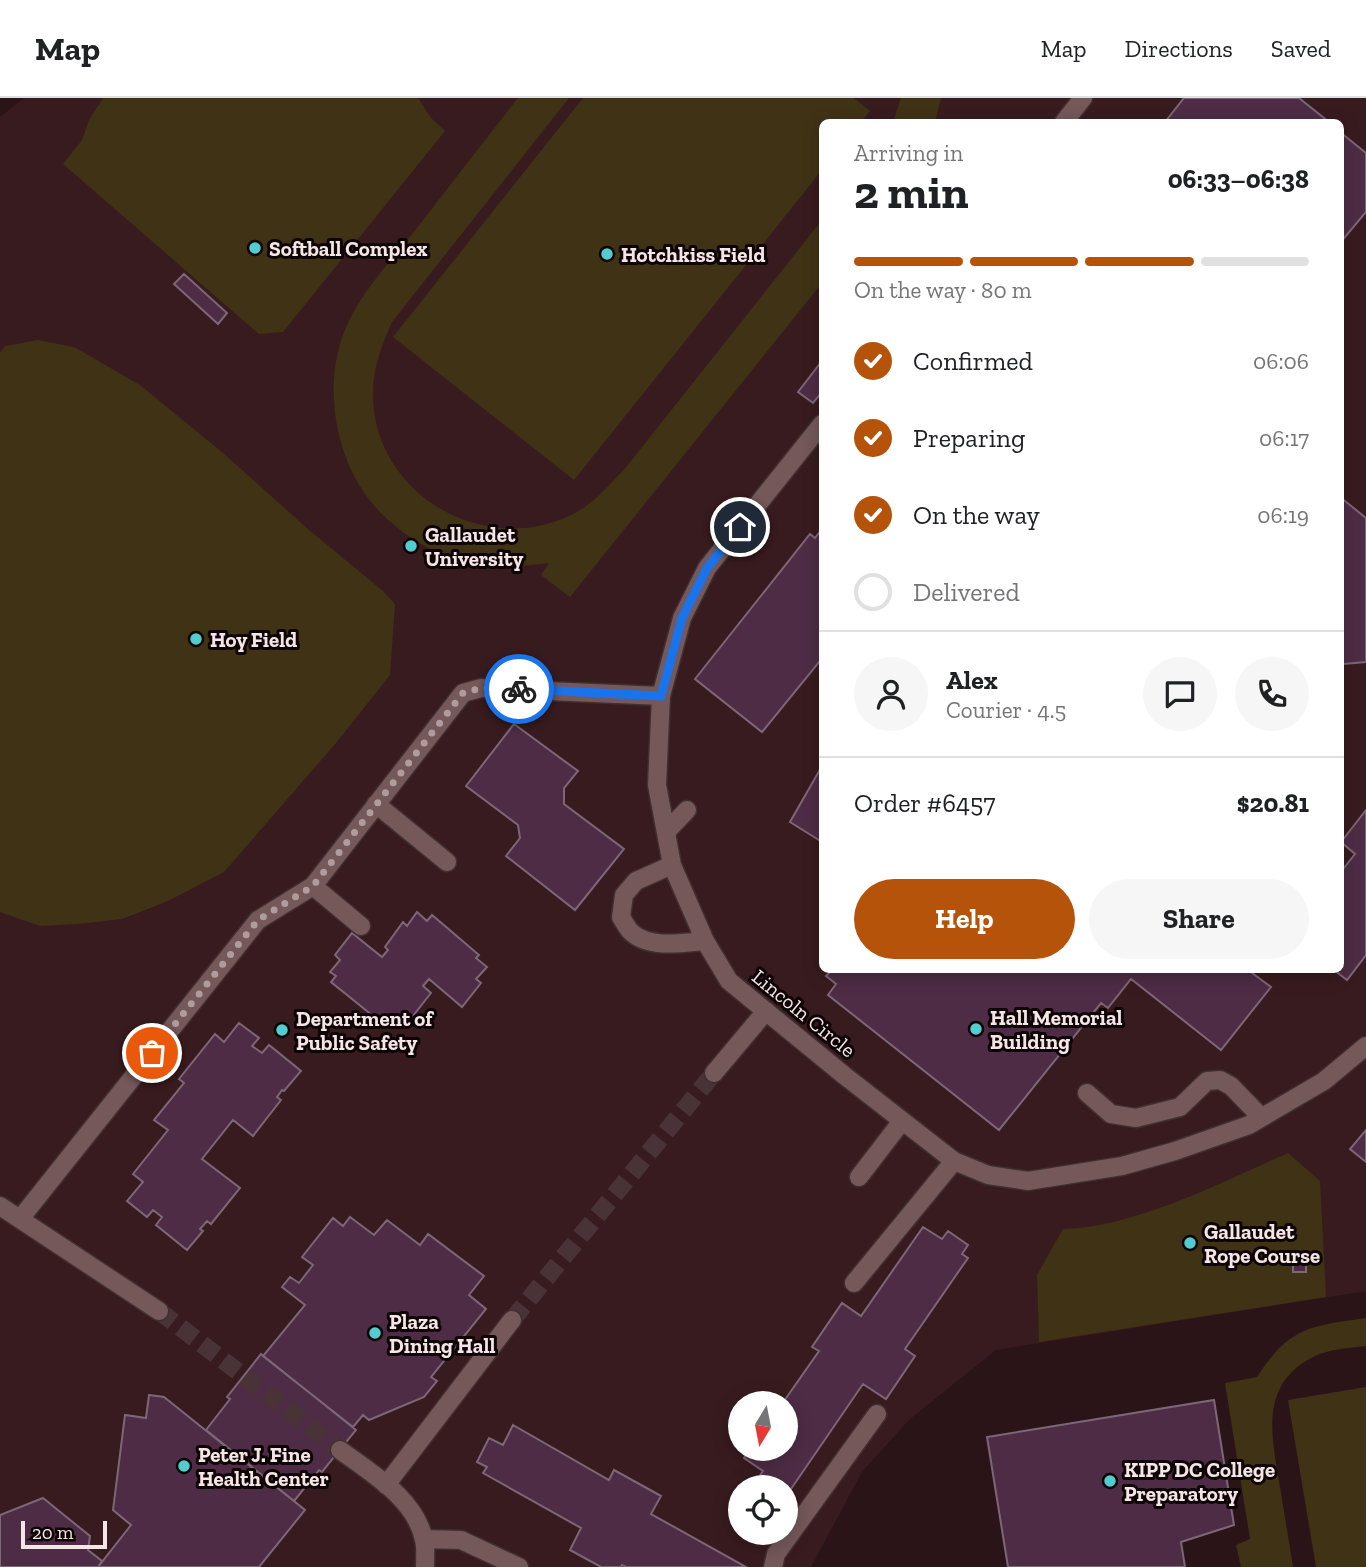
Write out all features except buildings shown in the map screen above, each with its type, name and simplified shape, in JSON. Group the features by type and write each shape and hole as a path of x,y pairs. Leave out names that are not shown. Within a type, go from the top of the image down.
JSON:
{"street":[{"path":"1066,119 1083,98"},
{"name":"Lincoln Circle","path":"819,428 707,568 682,618 661,696 657,785 672,865 705,941 729,981 954,1161 988,1175 1028,1181 1122,1166 1249,1125 1324,1081 1366,1046"},
{"path":"19,1219 258,920 313,886 463,693 481,688 661,696"},
{"path":"660,719 676,732"},
{"path":"376,804 447,862"},
{"path":"666,832 687,810"},
{"path":"672,865 636,881 624,895 621,917 632,933 650,941 705,941"},
{"path":"313,886 361,926"},
{"path":"714,1073 766,1011"},
{"path":"1087,1093 1111,1114 1136,1118 1180,1107 1207,1081 1220,1080 1231,1086 1261,1117"},
{"path":"859,1177 902,1121"},
{"path":"854,1283 954,1161"},
{"path":"0,1206 159,1311"},
{"path":"386,1485 512,1320"},
{"path":"773,1567 776,1554 877,1414"},
{"path":"340,1450 386,1485 410,1508 424,1539 425,1567"},
{"path":"424,1539 461,1540 519,1567"}],"shaded area":[{"name":"Gallaudet University","path":"24,98 1366,98 1366,1291 996,1350 910,1419 862,1472 811,1567 0,1567 0,117"},
{"name":"Softball Complex","path":"103,98 418,98 431,118 445,131 283,332 259,334 63,164 82,140 89,120"},
{"path":"518,98 569,98 392,322 374,378 373,398 379,433 393,464 414,489 441,509 471,522 504,528 538,526 571,515 608,487 819,224 819,287 570,597 541,575 549,563 503,566 481,564 460,560 420,544 383,515 368,499 347,459 335,414 335,369 339,348 361,299"},
{"name":"Hotchkiss Field","path":"583,98 854,98 870,111 863,119 819,119 819,174 574,480 393,337"},
{"path":"901,98 941,98 936,119 894,119"},
{"name":"Hoy Field","path":"38,340 74,347 140,385 223,453 395,604 390,675 336,743 224,872 168,901 122,919 40,926 0,912 0,353 5,346"},
{"name":"Gallaudet Rope Course","path":"1288,1153 1320,1181 1326,1297 1039,1342 1037,1275 1063,1229 1091,1226 1149,1212"},
{"path":"1366,1318 1366,1346 1313,1357 1295,1369 1276,1398 1272,1432 1293,1567 1241,1567 1236,1545 1250,1539 1225,1383 1257,1377 1280,1348 1302,1332 1315,1327"},
{"path":"1366,1387 1366,1567 1316,1567 1288,1400"}],"tunnel":[{"path":"512,1320 714,1073"},
{"path":"159,1311 340,1450"}],"way so far":[{"path":"152,1053 258,920 313,886 463,693 481,688 519,689"}],"place":[{"name":"Softball Complex","path":"255,248"},
{"name":"Hotchkiss Field","path":"607,254"},
{"name":"Gallaudet University","path":"411,546"},
{"name":"Hoy Field","path":"196,639"},
{"name":"Hall Memorial Building","path":"976,1029"},
{"name":"Department of Public Safety","path":"282,1030"},
{"name":"Gallaudet Rope Course","path":"1190,1243"},
{"name":"Plaza Dining Hall","path":"375,1333"},
{"name":"Peter J. Fine Health Center","path":"184,1466"},
{"name":"KIPP DC College Preparatory","path":"1110,1481"}],"route":[{"path":"519,689 661,696 682,618 707,568 740,527"}]}
